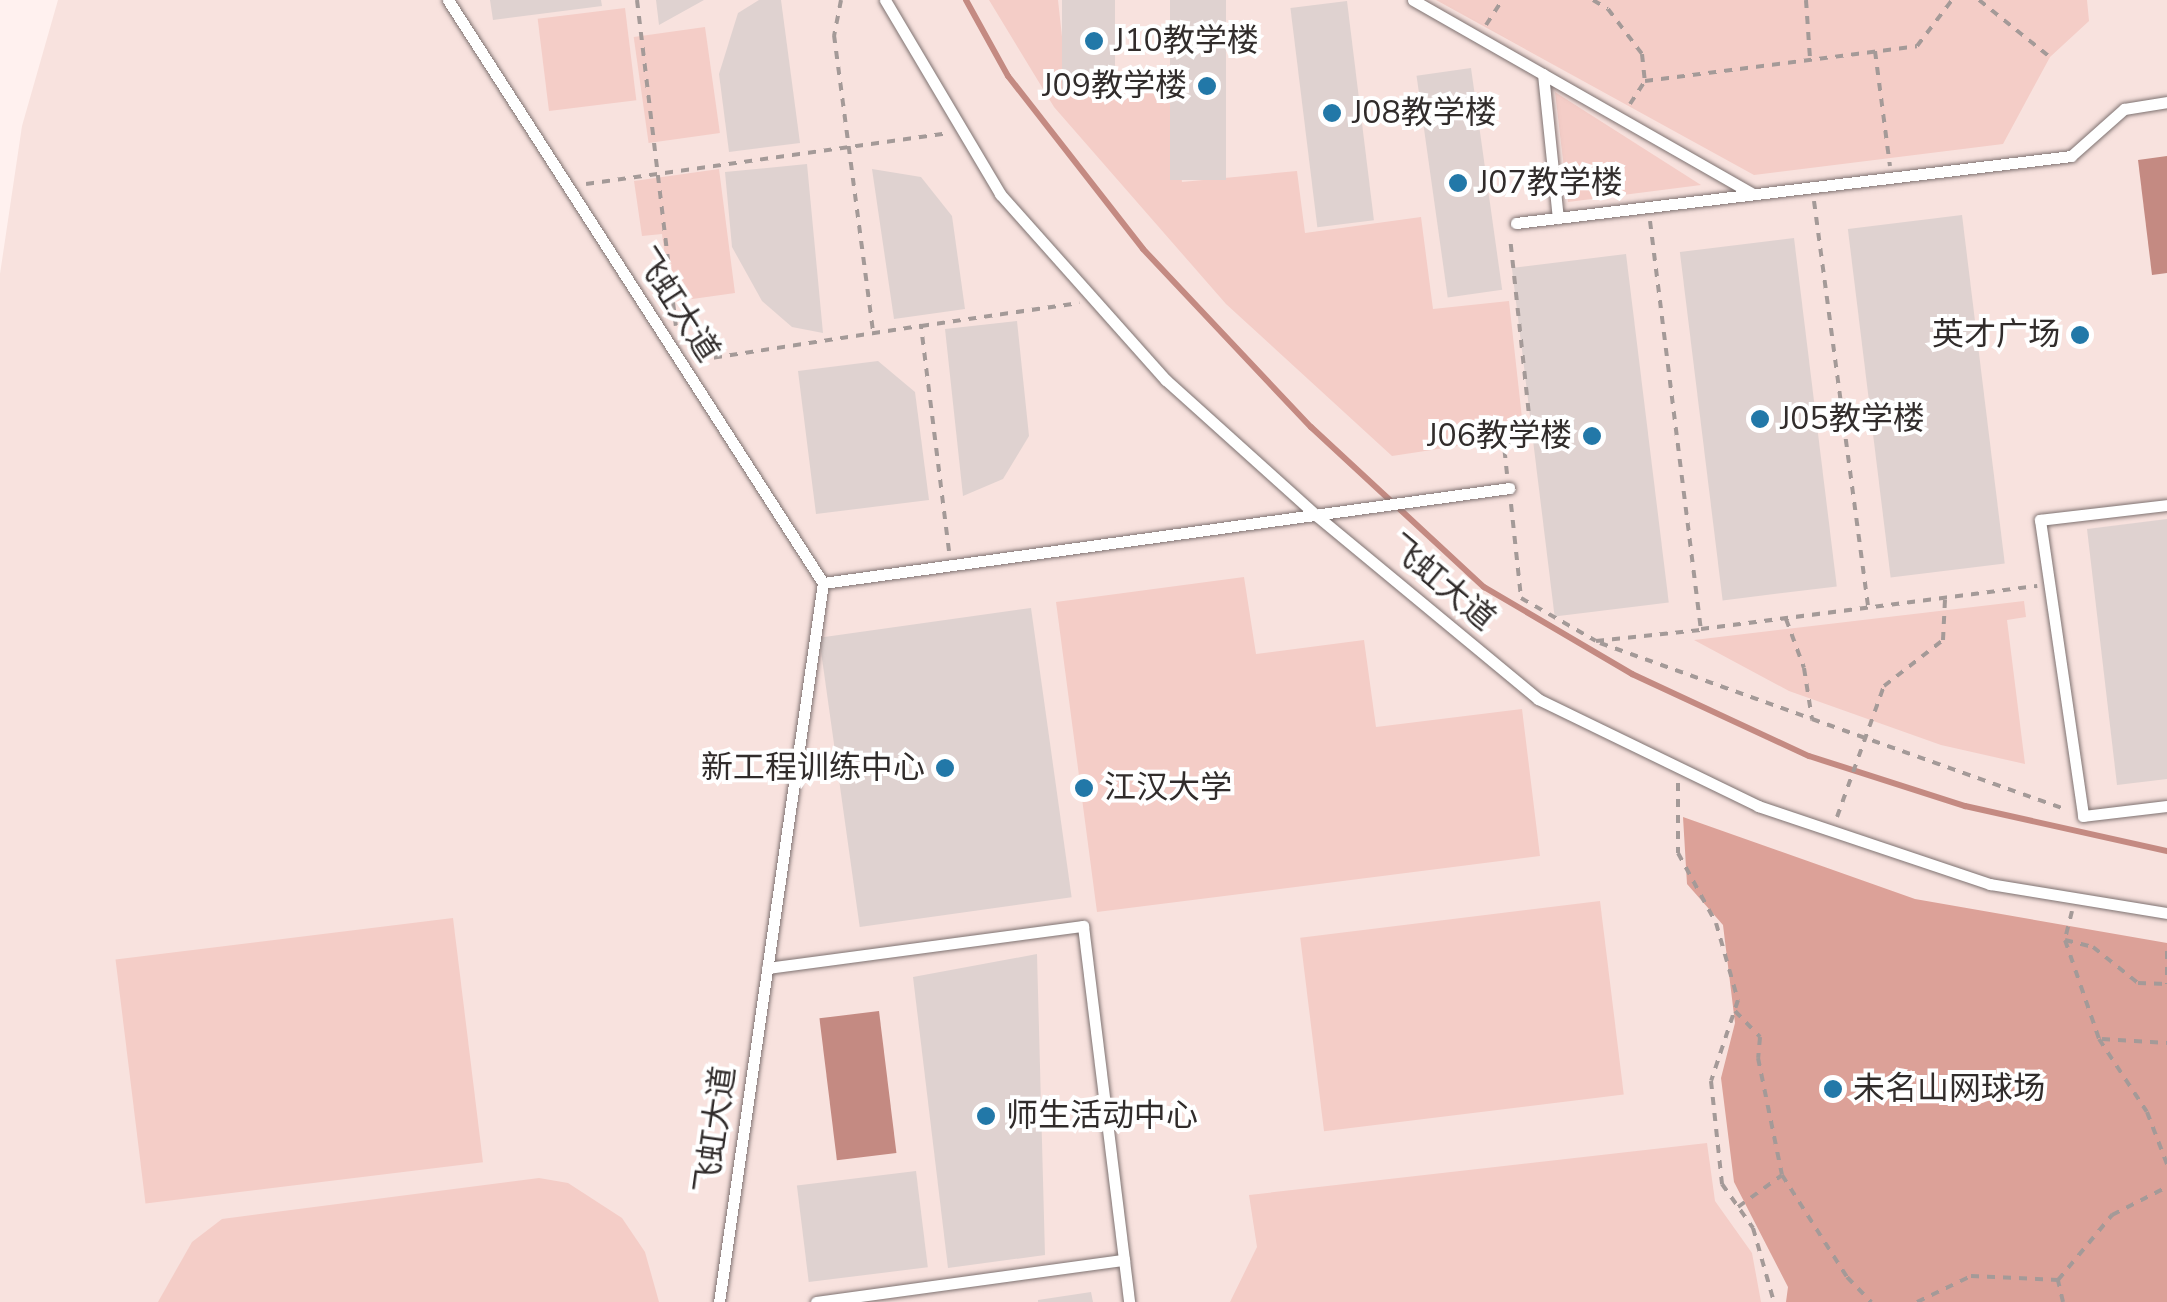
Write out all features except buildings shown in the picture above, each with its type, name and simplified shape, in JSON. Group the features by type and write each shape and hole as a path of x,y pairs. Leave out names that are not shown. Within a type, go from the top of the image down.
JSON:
{"lane":[{"name":"飞虹大道","path":"448,0 822,583 719,1302"},
{"name":"飞虹大道","path":"885,0 1000,194 1166,380 1316,516 1538,699 1758,806 1990,884 2167,913"},
{"path":"1413,0 1752,193"},
{"path":"1543,74 1558,218"},
{"path":"1516,223 2071,156 2124,109 2167,102"},
{"path":"822,583 1509,488"},
{"path":"2167,504 2040,520 2083,816 2167,806"},
{"path":"767,968 1083,926 1130,1302"},
{"path":"816,1302 1124,1260"}],"path":[{"path":"637,0 680,362 1096,300"},
{"path":"842,0 834,35 873,333"},
{"path":"1478,37 1502,0"},
{"path":"1593,0 1608,8 1642,54 1645,80 1622,119"},
{"path":"1806,0 1810,60"},
{"path":"1645,80 1917,46 1952,0"},
{"path":"1979,0 2050,57"},
{"path":"1874,51 1891,177"},
{"path":"568,187 962,130"},
{"path":"1812,186 1868,608"},
{"path":"1648,206 1702,630"},
{"path":"1516,223 1506,244 1532,442 1504,446 1522,598 1596,641 1863,741 2083,816"},
{"path":"921,326 951,566"},
{"path":"1596,641 2049,584"},
{"path":"1833,830 1884,686 1943,640 1945,598"},
{"path":"1786,618 1804,668 1812,719"},
{"path":"1678,767 1678,854 1716,923 1738,1000 1711,1081 1722,1184 1753,1228 1774,1302"},
{"path":"2075,898 2065,940 2099,1039 2147,1112 2167,1164"},
{"path":"2065,940 2093,947 2138,983 2167,984 2167,951"},
{"path":"1735,1010 1760,1037 1758,1058 1782,1175 1847,1277 1871,1302"},
{"path":"2099,1039 2167,1043"},
{"path":"1738,1207 1782,1175"},
{"path":"2058,1280 2112,1215 2167,1187"},
{"path":"1917,1302 1971,1276 2058,1280"},
{"path":"2058,1280 2063,1302"}],"shaded area":[{"name":"江汉大学","path":"58,0 2167,0 2167,1302 0,1302 0,274 22,126"},
{"path":"989,0 1058,0 1068,92 1170,82 1182,182 1297,171 1305,233 1421,217 1433,309 1509,301 1524,436 1392,456 1226,304 1054,107"},
{"path":"1436,0 2087,0 2089,21 2050,57 2003,144 1754,175"},
{"path":"625,8 636,100 549,111 538,19"},
{"path":"705,27 720,133 649,143 634,37"},
{"path":"1555,92 1701,185 1568,202"},
{"path":"2167,156 2167,273 2152,275 2138,160"},
{"path":"719,169 735,293 671,302 662,234 642,236 634,181"},
{"path":"1244,577 1256,654 1364,640 1376,727 1522,709 1540,856 1097,912 1056,602"},
{"path":"2024,601 2026,617 2007,620 2025,764 1941,745 1789,691 1694,640"},
{"path":"1683,817 1915,899 2167,943 2167,1302 1786,1302 1788,1287 1734,1182 1721,1078 1735,1023 1723,925 1687,884"},
{"path":"1600,901 1624,1095 1324,1131 1300,938"},
{"path":"453,918 483,1162 146,1204 116,959"},
{"path":"879,1011 896,1153 837,1160 819,1018"},
{"path":"1707,1143 1715,1201 1752,1253 1761,1302 1230,1302 1257,1247 1249,1195"},
{"path":"539,1178 568,1183 622,1218 645,1252 659,1302 158,1302 192,1242 222,1219"}],"waterway":[{"path":"966,0 1008,76 1143,249 1311,427 1484,587 1632,674 1809,756 1965,806 2167,851"}],"place":[{"name":"J10教学楼","path":"1094,41"},
{"name":"J09教学楼","path":"1207,86"},
{"name":"J08教学楼","path":"1332,113"},
{"name":"J07教学楼","path":"1458,183"},
{"name":"英才广场","path":"2080,335"},
{"name":"J05教学楼","path":"1760,419"},
{"name":"J06教学楼","path":"1592,436"},
{"name":"新工程训练中心","path":"945,768"},
{"name":"江汉大学","path":"1084,788"},
{"name":"未名山网球场","path":"1833,1089"},
{"name":"师生活动中心","path":"986,1116"}]}
